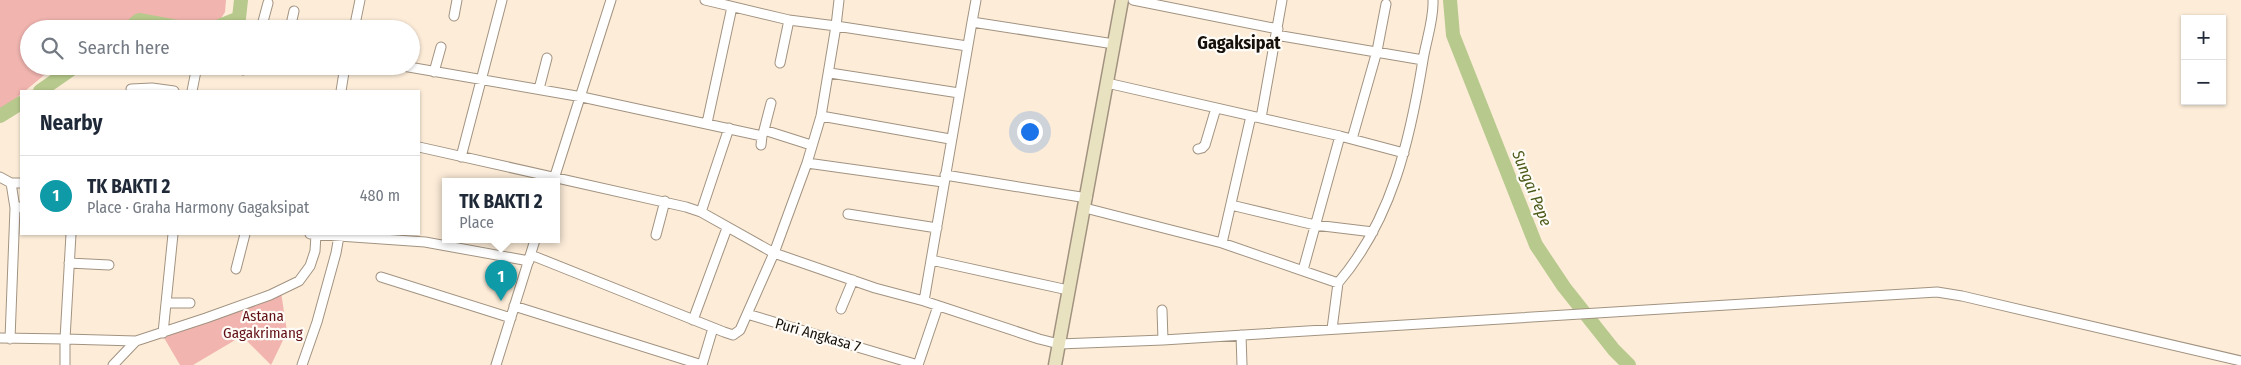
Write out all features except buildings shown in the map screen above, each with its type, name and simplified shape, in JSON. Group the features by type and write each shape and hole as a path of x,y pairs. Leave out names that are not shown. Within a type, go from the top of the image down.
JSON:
{"main road":[{"path":"1055,365 1122,0"}],"street":[{"path":"356,20 360,0"},
{"path":"454,16 457,0"},
{"path":"461,157 502,0"},
{"path":"554,178 582,97 610,0"},
{"path":"705,0 789,20 968,46"},
{"path":"329,235 380,236 530,258 729,334 737,334 774,253 821,116 830,72 839,0"},
{"path":"924,301 950,139 976,0"},
{"path":"1133,0 1277,32 1423,60"},
{"path":"1222,243 1277,32 1282,0"},
{"path":"1332,329 1338,283 1373,232 1385,210 1404,153 1411,128 1433,0"},
{"path":"264,20 268,3"},
{"path":"1352,139 1376,51 1386,4"},
{"path":"707,123 732,7"},
{"path":"292,20 294,11"},
{"path":"780,63 789,20"},
{"path":"972,22 1114,44"},
{"path":"434,72 441,47"},
{"path":"539,89 547,58"},
{"path":"420,69 582,97 707,123 763,137 811,145"},
{"path":"830,72 959,93"},
{"path":"192,90 196,75"},
{"path":"341,90 344,75"},
{"path":"1108,83 1340,136 1404,153"},
{"path":"130,89 152,88 167,90"},
{"path":"763,137 771,103"},
{"path":"1198,149 1202,148 1205,144 1216,108"},
{"path":"821,116 950,139"},
{"path":"701,212 729,128"},
{"path":"1303,270 1340,136"},
{"path":"420,147 545,178"},
{"path":"806,163 944,179 1086,203 1222,243 1338,283"},
{"path":"0,178 11,183 20,183"},
{"path":"560,181 665,201 701,212 774,253 853,280 1059,344 1164,340 1937,292 1962,296 2241,362"},
{"path":"10,339 18,208 11,183"},
{"path":"656,235 665,201"},
{"path":"1231,205 1315,225 1373,232"},
{"path":"848,214 937,228"},
{"path":"693,320 727,228"},
{"path":"64,365 71,235"},
{"path":"163,334 173,235"},
{"path":"236,269 245,235"},
{"path":"0,338 136,341 163,334 270,295 299,282 310,266 319,235"},
{"path":"302,365 317,322 339,236"},
{"path":"496,365 534,243"},
{"path":"930,260 1068,290"},
{"path":"69,263 109,265"},
{"path":"381,277 511,318"},
{"path":"841,309 853,280"},
{"path":"166,303 190,303"},
{"path":"514,306 702,365 713,328"},
{"path":"918,365 938,306"},
{"path":"1162,310 1164,340"},
{"name":"Puri Angkasa 7","path":"747,314 918,365"},
{"path":"1241,335 1242,365"},
{"path":"113,365 136,341"}],"green space":[{"path":"0,0 226,0 225,12 220,20 20,20 20,75 44,75 26,90 20,90 20,95 5,108 0,108"},
{"name":"Astana Gagakrimang","path":"281,292 287,332 271,365 242,336 193,365 180,365 163,336"}],"waterway":[{"name":"Sungai Pepe","path":"234,20 239,18 241,0"},
{"name":"Sungai Pepe","path":"1450,0 1453,35 1536,245 1564,287 1614,350 1629,365"},
{"name":"Sungai Pepe","path":"41,90 63,75"},
{"name":"Sungai Pepe","path":"0,116 20,104"}],"place":[{"name":"TK BAKTI 2","path":"501,301"}],"district":[{"name":"Gagaksipat","path":"1239,43"}]}
